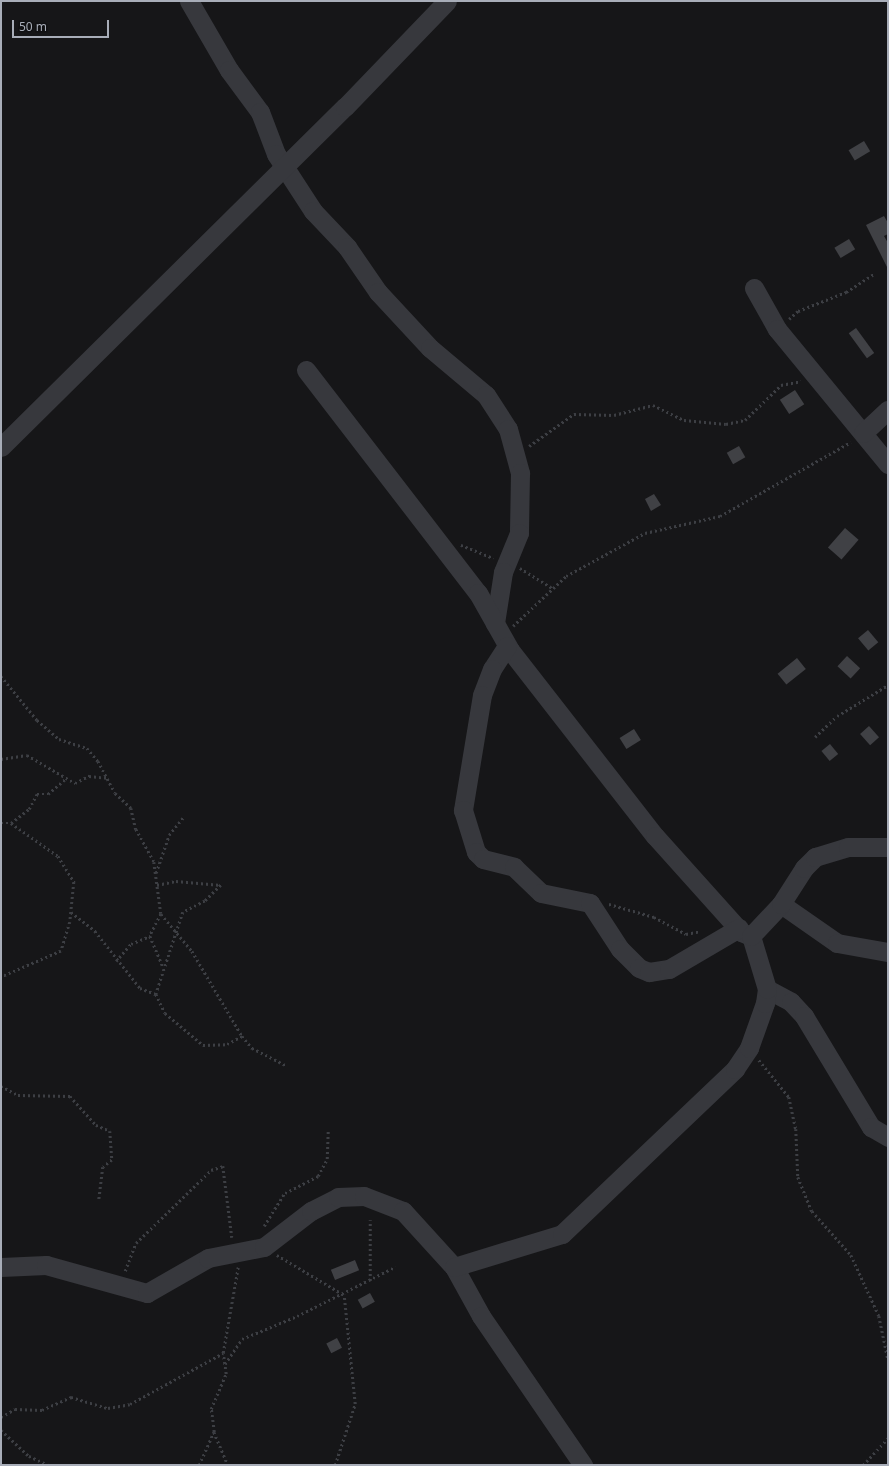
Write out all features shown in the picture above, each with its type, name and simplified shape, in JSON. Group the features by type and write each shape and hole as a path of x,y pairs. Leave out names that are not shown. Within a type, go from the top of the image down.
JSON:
{"street":[{"path":"189,1 229,70 260,112 283,167 378,292 430,348 486,395 508,429 520,473 520,533 503,572 502,636 479,709 463,810 469,834 484,859 514,867 541,893 590,903 620,949 639,968 648,972 669,969 739,933 781,904 804,868 815,857 848,847 888,847"},
{"path":"1,446 283,167 447,1"},
{"path":"754,288 777,329 888,464"},
{"path":"306,370 478,593 502,636 655,836 739,933 766,989 791,1002 804,1016 871,1127 888,1137"},
{"path":"863,434 888,410"},
{"path":"781,904 837,943 888,952"},
{"path":"454,1267 562,1234 735,1069 749,1048 766,989"},
{"path":"1,1267 46,1265 119,1287 146,1293 208,1258 264,1247 311,1211 338,1197 364,1196 403,1212 454,1267 481,1316 583,1465"}],"path":[{"path":"777,329 798,311 846,292 874,274"},
{"path":"515,451 552,432 574,414 614,414 653,405 684,420 726,424 745,420 762,408 781,385 819,380"},
{"path":"502,636 519,618 566,576 645,533 720,516 822,462 863,434"},
{"path":"1,676 2,681 48,730 59,739 87,748 115,793 131,808 155,874 161,914 192,951 242,1036 252,1048 286,1065"},
{"path":"815,736 837,716 888,685"},
{"path":"1,759 27,755 65,779 75,783 89,776 107,778"},
{"path":"11,823 30,809 37,794 48,794 65,779"},
{"path":"155,874 169,835 183,818"},
{"path":"1,823 11,823 58,856 74,882 71,912 61,951 1,977"},
{"path":"157,885 176,881 221,885 205,902 183,912 177,932 163,966 156,994 165,1013 203,1045 227,1044 242,1036"},
{"path":"590,903 600,901 635,911 686,934 713,930 739,933"},
{"path":"71,912 95,931 116,962 140,988 156,994"},
{"path":"116,962 131,944 150,936 161,914"},
{"path":"150,936 163,966"},
{"path":"749,1048 789,1097 796,1129 798,1177 812,1211 851,1255 879,1316 888,1360"},
{"path":"1,1086 18,1095 70,1096 96,1126 110,1131 112,1160 103,1167 99,1201"},
{"path":"328,1130 327,1159 318,1176 285,1193 260,1233 264,1247 344,1294"},
{"path":"119,1287 136,1243 212,1170 223,1166 234,1252 238,1265 223,1353 226,1374 211,1409 214,1432 228,1465"},
{"path":"370,1220 370,1281"},
{"path":"225,1365 242,1339 344,1294 395,1267"},
{"path":"335,1465 355,1404 344,1294"},
{"path":"1,1417 15,1409 42,1410 72,1397 108,1408 130,1404 223,1353"},
{"path":"1,1430 29,1456 48,1465"},
{"path":"199,1465 214,1432"},
{"path":"863,1465 888,1438"}],"building":[{"path":"864,141 870,151 855,161 849,150"},
{"path":"884,216 888,223 888,234 884,236 888,243 888,269 866,225"},
{"path":"849,239 855,249 841,258 834,248"},
{"path":"856,328 874,353 867,358 849,333"},
{"path":"795,390 804,404 789,414 780,400"},
{"path":"739,446 745,457 733,464 727,453"},
{"path":"654,494 661,505 651,511 645,499"},
{"path":"845,528 859,540 842,559 828,548"},
{"path":"868,630 878,642 868,651 858,638"},
{"path":"847,656 860,668 851,679 837,666"},
{"path":"797,658 806,669 786,685 778,674"},
{"path":"869,726 879,737 870,745 860,734"},
{"path":"634,729 641,740 626,749 620,738"},
{"path":"830,744 838,754 830,761 821,751"},
{"path":"355,1260 359,1270 335,1280 331,1270"},
{"path":"370,1293 375,1302 363,1309 358,1300"},
{"path":"337,1338 342,1348 331,1353 326,1343"}]}
